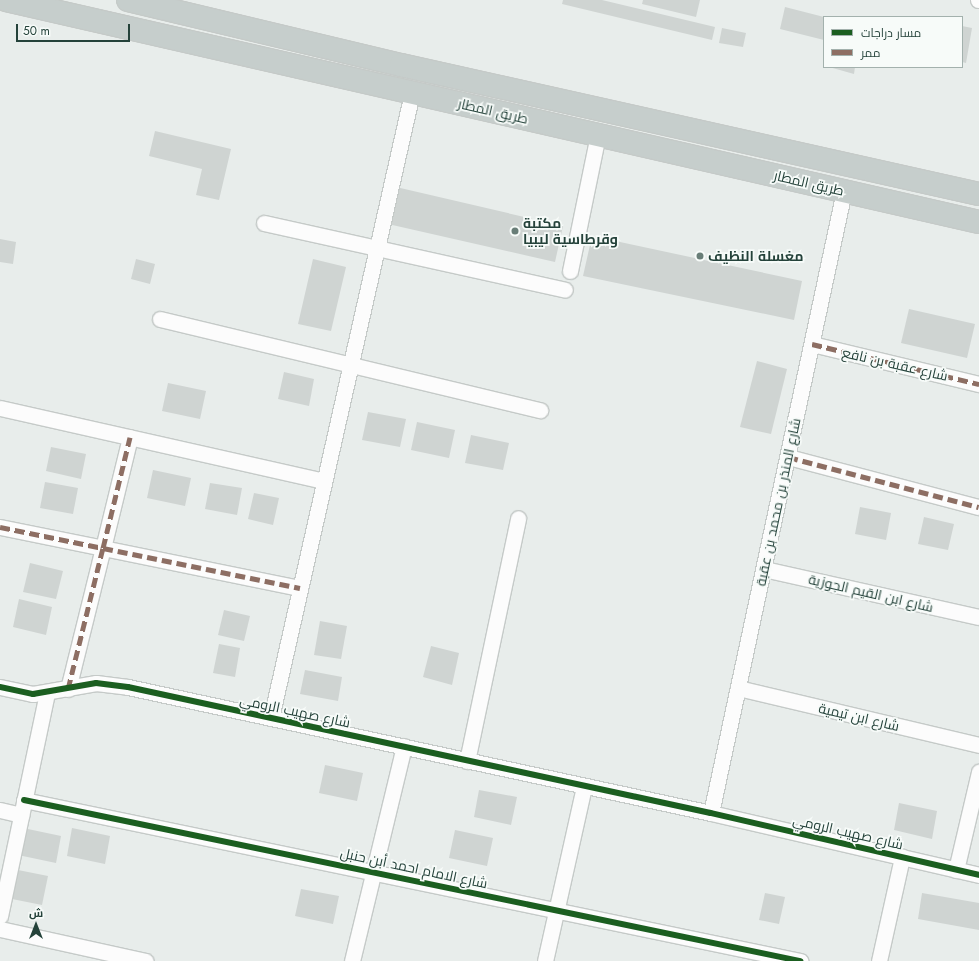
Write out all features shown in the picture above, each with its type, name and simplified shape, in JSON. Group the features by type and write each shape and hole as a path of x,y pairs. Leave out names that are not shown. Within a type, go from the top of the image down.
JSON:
{"highway":[{"name":"طريق المطار","path":"6,0 979,222"},
{"name":"طريق المطار","path":"128,0 401,65 979,194"}],"street":[{"path":"271,718 412,92"},
{"path":"570,270 598,135"},
{"name":"شارع المنذر بن محمد بن عقبة","path":"712,813 844,191"},
{"path":"264,223 565,290"},
{"path":"160,320 540,410"},
{"name":"شارع عقبة بن نافع","path":"812,344 979,384"},
{"path":"0,408 324,481"},
{"path":"68,689 130,437"},
{"path":"788,457 979,506"},
{"path":"467,761 518,518"},
{"path":"0,527 300,588"},
{"name":"شارع ابن القيم الجوزية","path":"764,569 979,618"},
{"name":"شارع صهيب الرومي","path":"0,687 33,694 47,693 96,683 128,687 712,813 979,875"},
{"name":"شارع ابن تيمية","path":"738,688 979,745"},
{"path":"0,916 47,693"},
{"path":"352,961 404,746"},
{"path":"956,870 979,772"},
{"path":"545,961 584,786"},
{"name":"شارع الامام احمد أبن حنبل","path":"24,800 374,871 800,961"},
{"path":"0,810 22,815"},
{"path":"879,961 902,857"},
{"path":"0,929 146,961"}],"building":[{"path":"563,0 602,0 715,27 712,40 562,4"},
{"path":"643,0 700,0 696,17 642,4"},
{"path":"785,7 823,17 823,40 780,29"},
{"path":"963,26 972,28 966,63 963,62"},
{"path":"722,28 746,33 743,47 719,43"},
{"path":"833,68 855,68 854,74"},
{"path":"155,131 231,149 219,200 196,195 202,169 149,156"},
{"path":"396,187 563,226 555,262 388,224"},
{"path":"592,236 802,281 794,320 583,276"},
{"path":"0,239 16,242 13,264 0,262"},
{"path":"136,259 155,264 150,284 131,279"},
{"path":"313,259 346,267 331,331 298,324"},
{"path":"909,309 975,324 967,358 901,343"},
{"path":"757,361 787,369 771,434 740,427"},
{"path":"284,372 314,379 309,406 278,399"},
{"path":"168,383 206,391 200,419 162,411"},
{"path":"368,412 406,419 400,447 362,440"},
{"path":"417,422 455,430 449,458 411,450"},
{"path":"471,435 509,443 503,470 465,463"},
{"path":"51,447 86,454 81,479 46,471"},
{"path":"153,470 191,478 185,506 147,498"},
{"path":"45,482 78,488 73,514 40,508"},
{"path":"210,483 242,488 237,515 205,509"},
{"path":"254,493 279,498 273,525 248,519"},
{"path":"860,507 891,513 886,540 855,534"},
{"path":"924,517 954,524 948,550 918,544"},
{"path":"30,563 63,571 56,599 23,592"},
{"path":"19,599 52,607 46,635 13,627"},
{"path":"224,610 250,616 244,641 218,635"},
{"path":"320,621 347,626 341,659 314,655"},
{"path":"219,644 240,648 235,677 213,673"},
{"path":"431,646 459,653 452,685 423,677"},
{"path":"305,670 342,677 338,701 300,694"},
{"path":"325,765 363,773 357,801 319,793"},
{"path":"479,790 517,797 511,825 474,817"},
{"path":"899,803 937,811 932,839 894,830"},
{"path":"23,828 61,836 56,863 18,855"},
{"path":"72,828 110,836 105,864 67,856"},
{"path":"455,830 493,838 487,866 449,858"},
{"path":"18,870 48,876 42,905 12,899"},
{"path":"301,889 339,896 333,924 295,916"},
{"path":"765,893 785,897 779,924 759,920"},
{"path":"922,893 979,903 979,930 918,919"}],"marked path":[{"path":"812,344 979,384"},
{"path":"0,527 103,548 130,437"},
{"path":"788,457 979,507"},
{"path":"68,689 103,548 300,588"}],"cycle path":[{"path":"0,687 33,694 96,683 128,687 711,813 979,875"},
{"path":"24,800 800,961"}],"place":[{"name":"مكتبة وقرطاسية ليبيا","path":"515,231"},
{"name":"مغسلة النظيف","path":"700,256"}]}
